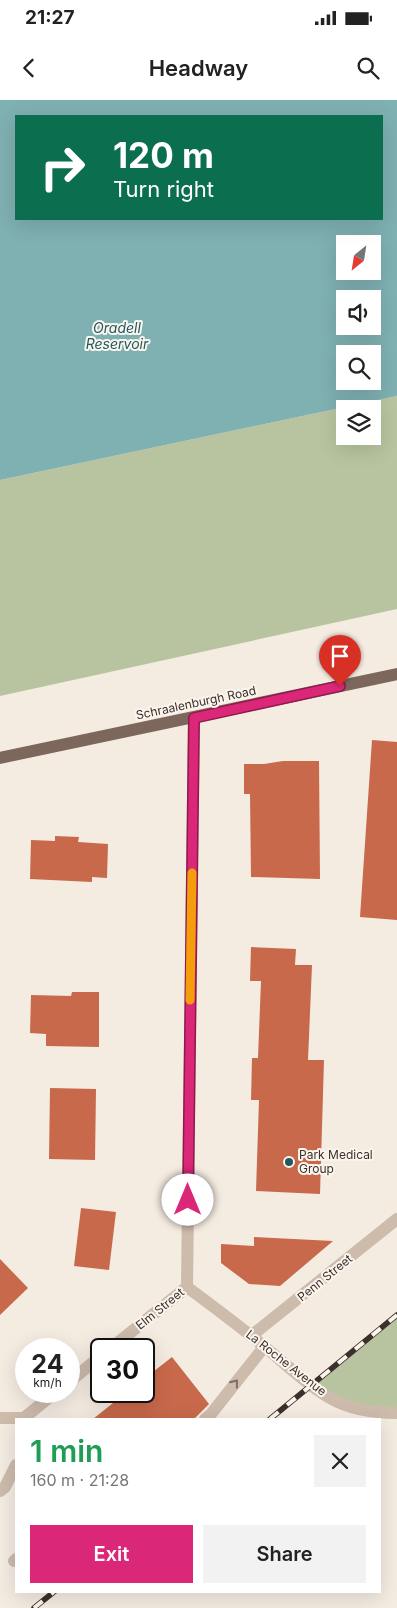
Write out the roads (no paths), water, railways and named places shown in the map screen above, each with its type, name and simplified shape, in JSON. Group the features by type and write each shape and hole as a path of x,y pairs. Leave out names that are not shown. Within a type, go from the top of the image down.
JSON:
{"main road":[{"name":"Schraalenburgh Road","path":"0,758 397,674"}],"street":[{"name":"Elm Street","path":"124,1338 187,1287 194,718"},
{"name":"Penn Street","path":"252,1336 397,1219"},
{"name":"La Roche Avenue","path":"187,1287 252,1336 311,1386 331,1399 381,1413 397,1413"},
{"path":"206,1418 264,1347"},
{"path":"80,1373 90,1365"},
{"path":"0,1418 24,1418 42,1403"},
{"path":"0,1491 5,1487 15,1468"}],"water":[{"name":"Oradell Reservoir","path":"0,100 397,100 397,396 378,400 336,400 336,409 0,480"}],"railway":[{"path":"271,1418 397,1315"},
{"path":"34,1608 53,1593"}],"place":[{"name":"Park Medical Group","path":"289,1162"}]}
